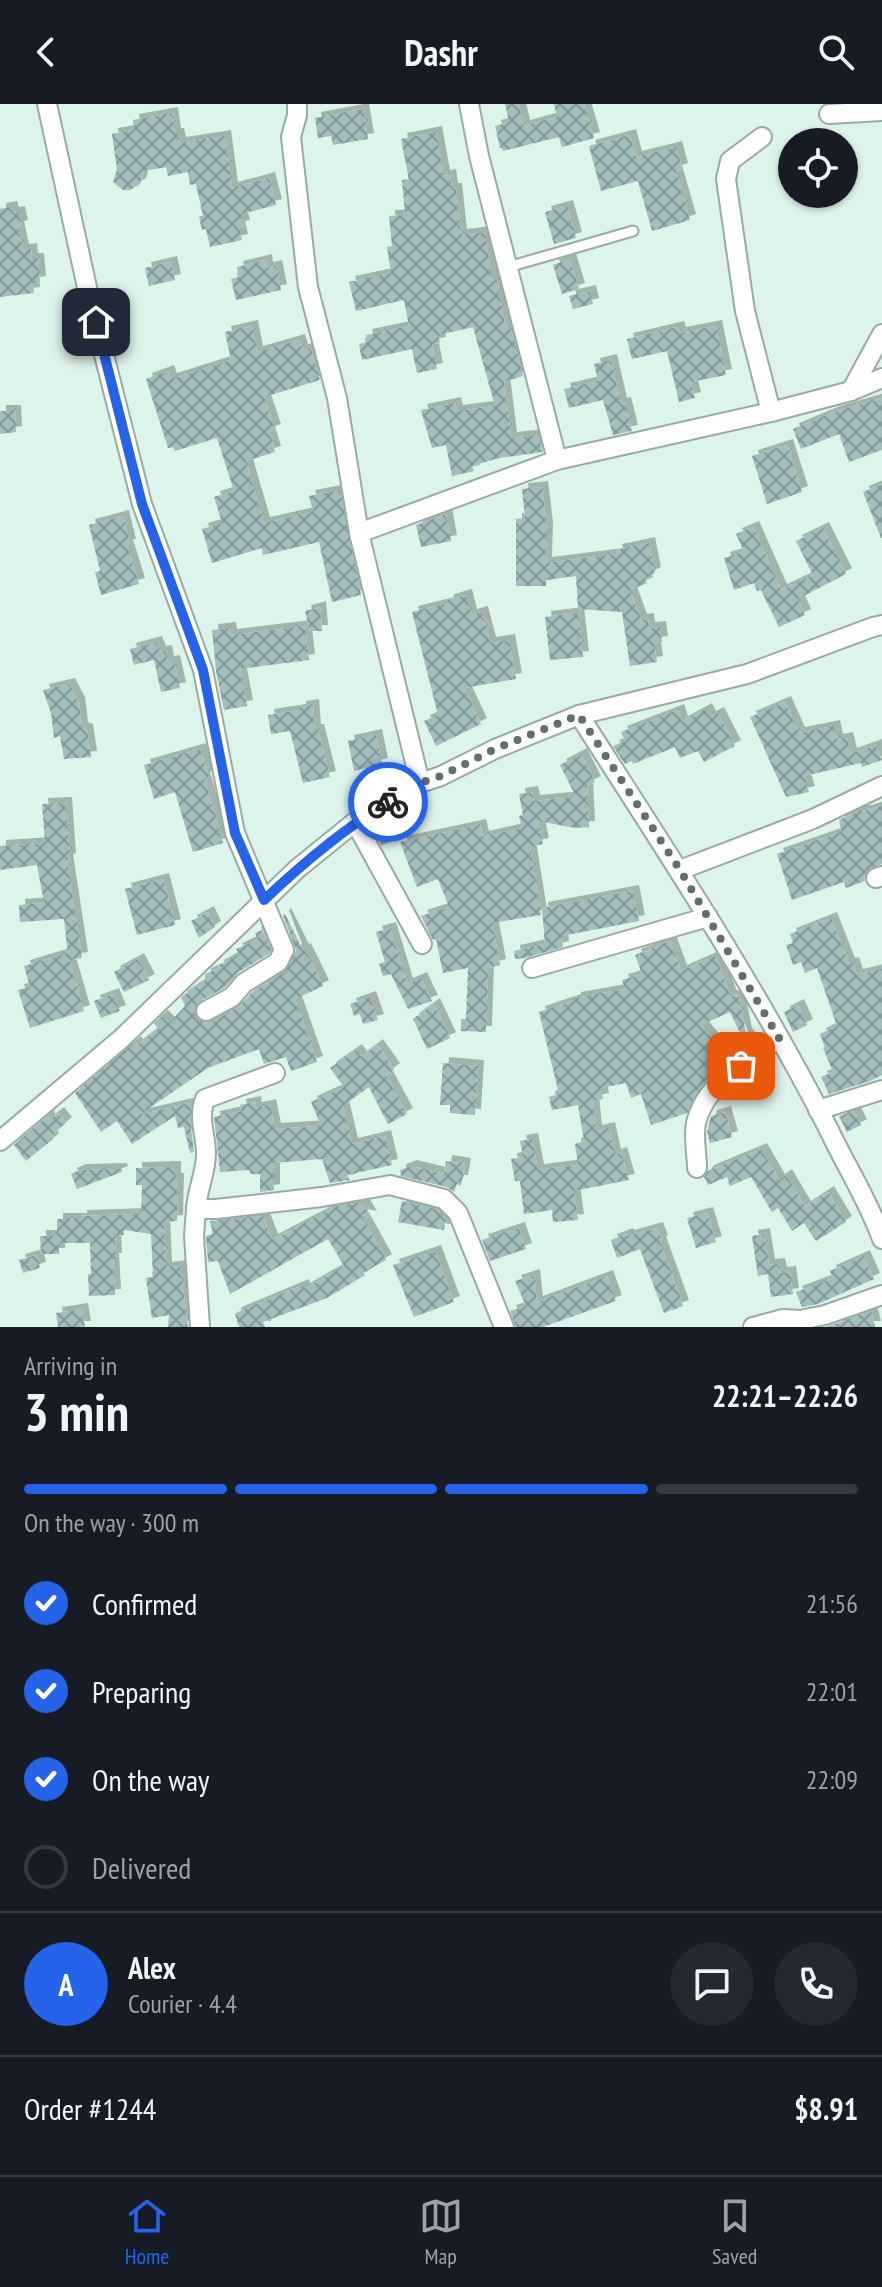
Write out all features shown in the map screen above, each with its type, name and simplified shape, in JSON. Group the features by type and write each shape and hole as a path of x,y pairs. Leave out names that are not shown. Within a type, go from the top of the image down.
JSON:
{"street":[{"path":"47,104 88,292 142,504 203,670 235,833 284,950 278,962 244,983 232,997 206,1011"},
{"path":"297,104 291,137 308,287 337,398 359,533 420,783"},
{"path":"469,104 479,156 557,460"},
{"path":"829,114 882,111"},
{"path":"762,137 730,161 726,179 745,311 771,412"},
{"path":"851,391 882,334"},
{"path":"359,533 557,460 771,412 851,391 882,378"},
{"path":"0,1141 121,1039 297,869 355,822 420,783 579,715 747,674 882,625"},
{"path":"579,715 680,870 779,1038 882,1239"},
{"path":"680,870 813,819 882,786"},
{"path":"355,822 422,944"},
{"path":"532,968 708,917"},
{"path":"697,1168 695,1126 702,1106 719,1083 779,1038"},
{"path":"200,1327 194,1236 196,1193 206,1154 201,1117 205,1099 275,1073"},
{"path":"818,1110 882,1090"},
{"path":"196,1209 322,1197 390,1185 444,1199 458,1213 504,1327"},
{"path":"753,1327 783,1319 800,1320 825,1315 882,1295"}],"lane":[{"path":"508,267 633,231"}],"building":[{"path":"505,104 519,104 524,126 557,117 554,104 584,104 594,138 562,147 559,137 503,151 495,126 509,122"},
{"path":"363,109 368,139 333,145 331,136 318,138 315,118"},
{"path":"172,113 175,134 178,134 180,143 225,136 232,188 269,178 276,205 241,214 244,226 239,227 242,240 210,247 206,229 202,230 199,216 203,216 196,184 190,185 188,172 168,176 166,167 144,171 140,184 130,190 123,190 113,182 117,169 112,134 134,130 133,120"},
{"path":"436,132 444,176 450,175 452,189 456,189 461,235 485,232 492,281 497,280 505,326 510,325 523,376 504,382 511,438 538,435 543,452 499,458 472,466 474,471 452,476 446,445 432,448 421,410 455,403 457,411 495,406 473,327 439,335 440,343 432,344 437,369 417,373 412,349 362,360 359,344 368,342 366,335 409,326 404,300 356,311 349,282 391,273 387,247 392,246 389,216 405,215 402,180 409,179 401,139"},
{"path":"630,135 636,157 676,147 682,169 676,171 690,220 652,231 638,181 601,191 589,146"},
{"path":"567,206 576,238 554,244 545,212"},
{"path":"11,207 13,213 19,212 22,226 18,227 23,250 31,249 32,259 38,259 40,282 33,283 34,293 0,297 0,209"},
{"path":"570,259 579,289 562,294 553,265"},
{"path":"266,260 267,268 276,266 281,290 236,300 231,279 239,277 237,267"},
{"path":"171,262 175,280 149,286 145,268"},
{"path":"590,291 593,304 573,309 569,296"},
{"path":"252,326 257,352 299,340 302,350 311,348 320,380 264,397 275,430 269,432 275,452 246,461 264,523 313,512 309,496 340,490 361,595 332,602 319,542 263,555 262,548 212,563 202,529 222,523 214,497 234,491 217,438 175,451 173,447 168,448 146,379 168,371 171,379 231,360 225,332"},
{"path":"716,326 726,375 691,382 695,398 679,402 667,351 632,359 627,339 678,327 680,333"},
{"path":"611,360 621,404 625,403 632,431 613,435 603,400 569,408 564,389 598,381 594,364"},
{"path":"882,398 882,450 849,462 839,434 801,449 793,429 834,412"},
{"path":"0,411 15,411 16,432 0,434"},
{"path":"787,445 802,492 767,504 752,456"},
{"path":"882,484 882,538 881,538 863,492"},
{"path":"542,487 547,528 546,563 617,554 616,550 649,543 655,573 645,578 647,583 630,590 641,620 648,619 649,628 660,627 662,642 654,643 657,662 630,666 622,612 578,609 576,576 546,580 546,586 516,586 516,519 525,518 522,489"},
{"path":"446,514 451,541 421,547 416,525"},
{"path":"123,516 130,545 127,545 139,584 101,595 95,572 100,571 89,525"},
{"path":"753,527 781,590 813,575 796,541 823,528 846,574 798,599 805,615 779,627 761,590 757,591 754,583 734,590 724,558 744,552 736,534"},
{"path":"466,595 471,615 482,612 490,643 509,640 516,679 464,688 481,724 436,746 424,721 438,715 412,612"},
{"path":"320,607 322,631 310,631 305,611"},
{"path":"578,613 583,657 550,660 545,617"},
{"path":"305,626 309,660 240,669 247,706 224,710 212,630 230,628 231,635"},
{"path":"156,642 160,652 166,651 168,662 174,661 180,688 161,692 154,660 134,665 130,649"},
{"path":"69,684 79,703 82,728 87,730 91,757 64,759 60,736 54,738 51,713 43,690"},
{"path":"785,702 799,733 834,726 837,740 847,738 851,754 876,745 882,760 862,767 861,763 804,776 809,792 786,797 750,717"},
{"path":"313,705 315,730 318,730 330,777 303,783 290,731 271,734 268,715"},
{"path":"706,709 710,717 718,713 735,746 704,762 698,751 680,758 675,747 633,764 632,761 625,764 613,746 625,741 621,732 678,710 682,722"},
{"path":"376,735 382,764 354,771 348,741"},
{"path":"200,749 209,776 204,778 223,843 193,852 175,792 154,799 144,765"},
{"path":"581,754 595,782 587,786 589,827 575,828 538,821 543,844 530,847 541,915 492,923 500,965 488,968 486,1032 461,1031 461,1019 466,1019 468,968 443,973 436,939 433,940 421,916 449,907 438,879 417,887 400,842 480,825 483,837 522,828 519,794 532,792 534,801 576,797 560,765"},
{"path":"66,803 70,859 67,860 82,958 69,960 84,1011 30,1028 18,990 30,987 24,966 67,953 68,956 64,919 20,922 19,905 44,903 37,865 0,870 0,846 45,843 42,804"},
{"path":"882,806 882,864 868,870 864,875 865,881 846,888 844,882 792,900 777,854 841,832 839,820 860,810"},
{"path":"404,819 410,830 382,846 376,834"},
{"path":"163,879 175,925 137,935 125,889"},
{"path":"633,891 639,921 562,936 563,947 515,959 514,951 545,944 542,908"},
{"path":"208,912 215,927 199,938 191,921"},
{"path":"285,914 323,986 295,999 317,1062 291,1071 286,1057 264,1064 259,1049 208,1068 139,1115 191,1103 194,1152 190,1153 184,1127 178,1128 175,1116 132,1144 117,1121 101,1132 75,1093 135,1042 137,1045 158,1029 154,1023 162,1016 169,1023 185,1006 181,997 205,981 205,974 239,954 236,949 258,939 255,933 262,930 271,950 269,954 237,973 224,988 200,1001 194,1010 196,1017 205,1023 212,1022 285,972 296,950 283,916"},
{"path":"831,918 849,964 853,963 857,975 882,969 882,1075 829,1094 821,1077 833,1072 820,1034 837,1026 817,968 805,973 801,962 793,965 786,945 793,943 790,934"},
{"path":"390,928 407,984 421,978 432,1001 408,1009 391,974 383,976 379,964 385,962 376,932"},
{"path":"670,941 681,971 715,956 731,997 738,994 746,1034 751,1041 709,1077 698,1090 687,1113 651,1125 641,1094 631,1098 626,1083 601,1088 603,1099 593,1101 596,1131 609,1128 615,1155 621,1153 629,1180 574,1191 578,1220 553,1222 552,1210 524,1214 520,1181 515,1181 511,1159 523,1157 520,1141 532,1139 538,1170 578,1165 575,1144 584,1141 578,1105 552,1110 549,1097 559,1094 539,1012 575,998 625,989 622,980 642,974 635,955","holes":["730,1012 742,1037 721,1049 701,1025"]},
{"path":"138,959 149,980 124,992 114,972"},
{"path":"113,994 120,1011 101,1018 94,1001"},
{"path":"370,997 378,1020 363,1024 360,1014 354,1016 350,1004"},
{"path":"434,1004 450,1038 427,1049 413,1019"},
{"path":"798,1005 807,1025 793,1032 784,1012"},
{"path":"377,1045 394,1069 386,1075 407,1114 388,1124 369,1087 343,1106 352,1144 385,1136 392,1165 347,1175 350,1180 330,1183 322,1159 274,1163 274,1190 260,1192 260,1174 250,1174 249,1170 220,1172 214,1117 241,1111 240,1105 255,1102 256,1108 270,1105 275,1129 321,1126 311,1102 344,1087 330,1068 356,1050 361,1057"},
{"path":"443,1063 478,1066 475,1115 450,1113 450,1105 440,1105"},
{"path":"854,1111 861,1125 847,1132 839,1116"},
{"path":"725,1112 732,1137 710,1143 707,1132 711,1116"},
{"path":"58,1113 66,1123 51,1136 53,1139 26,1161 14,1145 48,1116 49,1120"},
{"path":"761,1149 779,1180 786,1175 805,1207 828,1192 846,1222 816,1241 804,1223 792,1231 778,1208 772,1212 751,1177 730,1186 727,1177 708,1185 704,1177 708,1171"},
{"path":"446,1161 465,1164 462,1181 458,1181 454,1192 447,1187 401,1176 400,1170 411,1166 444,1174"},
{"path":"175,1167 175,1179 178,1179 177,1221 164,1222 166,1268 180,1266 188,1327 168,1327 169,1315 152,1318 146,1278 153,1277 151,1234 124,1230 124,1235 115,1236 115,1295 89,1296 90,1243 59,1243 59,1254 41,1254 40,1236 57,1236 57,1219 141,1214 142,1185 136,1185 136,1168"},
{"path":"121,1169 122,1172 77,1189 71,1174 80,1170"},
{"path":"402,1201 438,1210 446,1218 444,1230 398,1222"},
{"path":"362,1202 371,1217 361,1215 386,1260 327,1298 263,1322 265,1327 239,1327 235,1314 238,1312 303,1285 304,1289 344,1266 328,1239 230,1294 218,1261 208,1262 206,1236 213,1234 210,1221 263,1216 272,1240 337,1206"},
{"path":"707,1213 716,1242 696,1248 687,1218"},
{"path":"519,1228 526,1249 490,1261 482,1240"},
{"path":"657,1228 683,1306 664,1313 640,1249 617,1258 611,1240"},
{"path":"764,1234 769,1265 779,1264 781,1273 790,1272 793,1294 771,1297 768,1274 758,1276 752,1236"},
{"path":"435,1251 454,1302 414,1317 393,1265"},
{"path":"37,1255 40,1268 23,1273 19,1260"},
{"path":"864,1256 874,1279 818,1304 802,1307 796,1292 833,1278 830,1271"},
{"path":"534,1275 537,1302 607,1276 616,1301 543,1327 516,1327 510,1311 526,1306 515,1281"},
{"path":"82,1309 85,1327 58,1327 56,1313"},
{"path":"871,1311 875,1327 826,1327 829,1326"}],"way so far":[{"path":"388,802 420,783 579,715 680,870 779,1038 741,1066"}],"route":[{"path":"96,322 142,504 203,670 235,833 264,900 355,822 388,802"}]}
